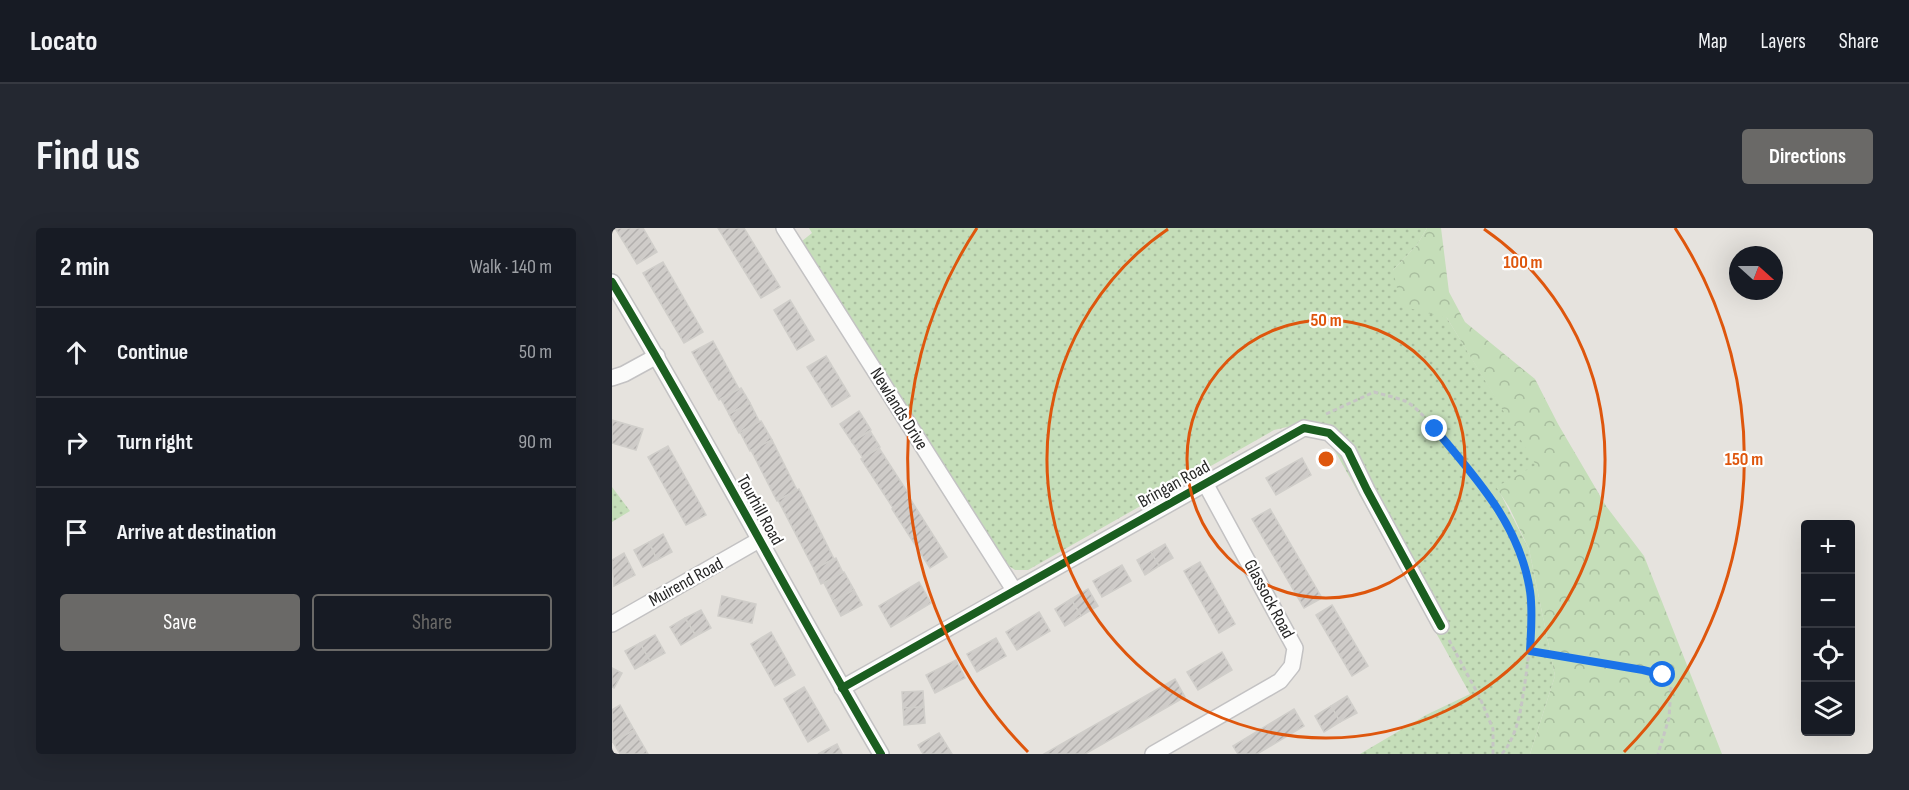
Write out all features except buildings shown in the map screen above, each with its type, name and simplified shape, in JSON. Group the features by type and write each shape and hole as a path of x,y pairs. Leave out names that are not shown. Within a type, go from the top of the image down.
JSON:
{"street":[{"name":"Newlands Drive","path":"784,228 1014,590"},
{"name":"Tourhill Road","path":"612,282 657,356 881,754"},
{"path":"612,378 657,356"},
{"name":"Bringan Road","path":"842,688 1304,428"},
{"path":"1304,428 1329,433 1348,451 1441,626"},
{"name":"Glassock Road","path":"1153,754 1280,681 1292,666 1295,648 1205,483"},
{"name":"Muirend Road","path":"612,624 759,540"}],"path":[{"path":"1304,428 1318,418 1374,392 1407,401 1435,429 1498,508 1520,549 1530,589 1531,606 1530,651 1520,714 1514,735 1502,754"},
{"path":"1441,626 1480,698 1493,729 1493,754"},
{"path":"1530,651 1663,675 1671,686 1669,718 1658,754"}],"green space":[{"path":"809,228 1427,228 1417,245 1393,270 1447,318 1537,465 1497,487 1529,549 1555,676 1530,754 1360,754 1426,715 1470,694 1329,440 1309,428 1290,426 1274,430 1028,570 1015,570 1002,561 802,241 812,233"},
{"path":"1427,228 1441,228 1449,292 1465,322 1535,379 1558,424 1606,506 1644,556 1722,754 1530,754 1555,676 1529,549 1509,507 1496,487 1536,465 1447,318 1401,306 1393,270 1417,245"},
{"path":"612,487 630,511 612,522"}],"cycle path":[{"path":"612,282 681,399 881,754"},
{"path":"842,688 1304,428 1329,433 1348,451 1441,626"}],"route":[{"path":"1435,429 1498,508 1520,549 1530,589 1530,651 1663,675"}]}
